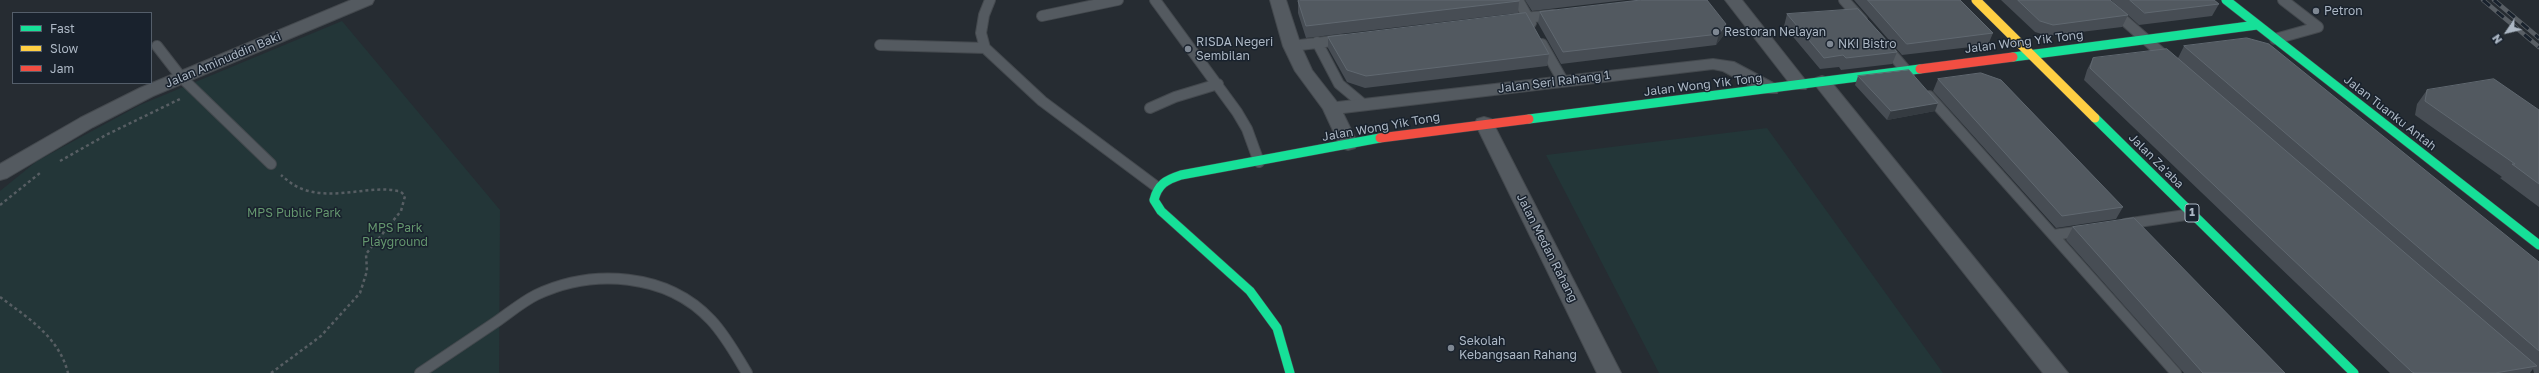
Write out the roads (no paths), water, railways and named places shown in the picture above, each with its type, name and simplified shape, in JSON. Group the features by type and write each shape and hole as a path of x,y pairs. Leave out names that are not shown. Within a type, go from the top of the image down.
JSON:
{"main road":[{"name":"Jalan Za'aba","path":"1976,0 2354,373"},
{"name":"Jalan Tuanku Antah","path":"2226,0 2539,245"},
{"name":"Jalan Wong Yik Tong","path":"1156,188 1167,179 1181,174 1259,162 1348,144 1484,123 1770,89 2257,25"},
{"path":"1156,188 1154,200 1161,211 1250,291 1277,328 1290,373"}],"street":[{"name":"Jalan Aminuddin Baki","path":"0,173 59,136 116,107 181,77 366,0"},
{"path":"1278,0 1292,46 1304,71 1332,108 1348,144"},
{"path":"1733,0 1800,84"},
{"name":"Jalan Seri Rahang 1","path":"1332,108 1713,64 1728,66 1770,89"},
{"path":"1822,82 2056,373"},
{"name":"Jalan Medan Rahang","path":"1484,123 1609,373"}],"lane":[{"path":"990,0 984,15 981,33 985,48 1042,101 1156,188"},
{"path":"1042,16 1118,0"},
{"path":"1155,0 1189,49 1218,84 1247,129 1259,162"},
{"path":"1518,0 1563,81"},
{"path":"1844,0 1870,29"},
{"path":"2101,0 2175,65"},
{"path":"2275,38 2318,27 2283,0"},
{"path":"1504,20 1566,13"},
{"path":"1292,46 1348,39"},
{"path":"1880,41 2176,373"},
{"path":"1317,42 1339,84 1364,104"},
{"path":"880,44 985,48"},
{"path":"157,46 181,77 271,164"},
{"path":"1150,108 1176,96 1218,84"},
{"path":"2115,226 2192,214"},
{"path":"2053,235 2092,229"},
{"path":"420,373 537,295 570,284 600,278 625,277 651,283 680,295 698,309 723,334 747,373"}],"railway":[{"path":"2483,0 2539,47"},
{"path":"2494,0 2539,38"}],"place":[{"name":"Petron","path":"2316,11"},
{"name":"Restoran Nelayan","path":"1716,32"},
{"name":"NKI Bistro","path":"1830,44"},
{"name":"RISDA Negeri Sembilan","path":"1188,49"},
{"name":"Sekolah Kebangsaan Rahang","path":"1451,348"}],"park label":[{"name":"MPS Public Park","path":"294,213"},
{"name":"MPS Park Playground","path":"395,235"}]}
